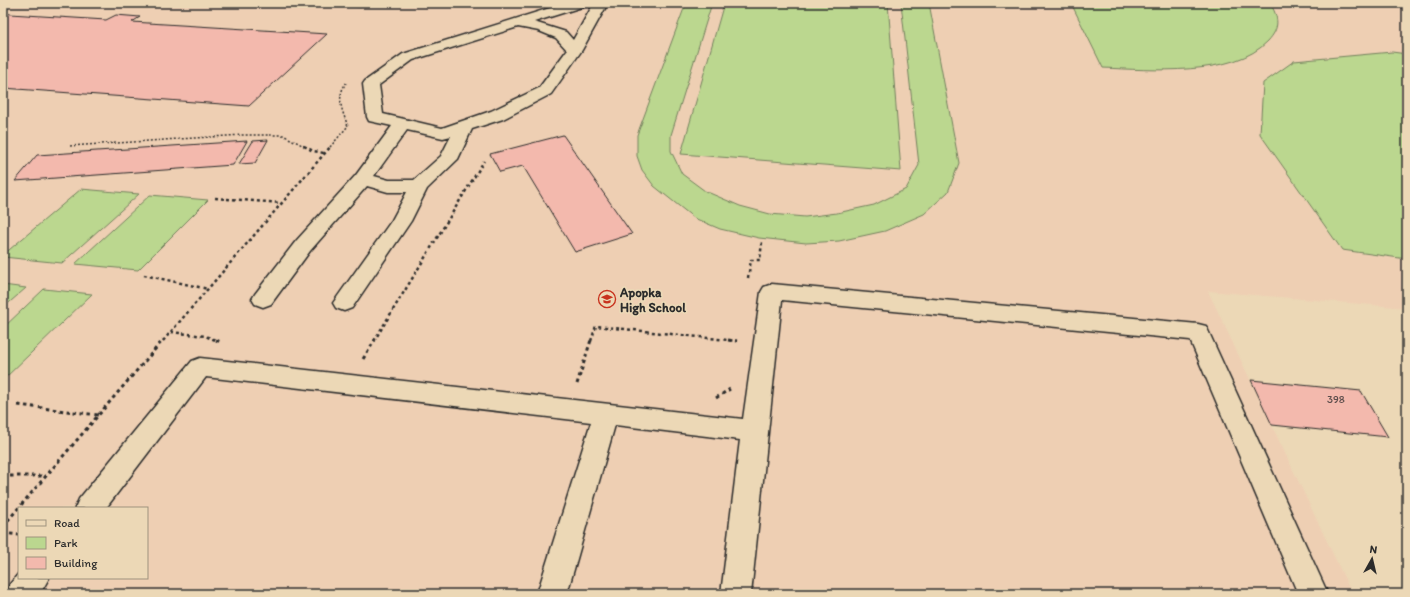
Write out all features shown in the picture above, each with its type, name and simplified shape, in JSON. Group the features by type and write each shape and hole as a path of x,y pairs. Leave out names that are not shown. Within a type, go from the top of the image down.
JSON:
{"lane":[{"path":"580,3 408,56 371,84 375,117 443,134 497,115 545,91 575,50 601,3"},
{"path":"516,23 543,28 561,35 575,50"},
{"path":"263,299 302,246 363,179 402,124"},
{"path":"344,303 400,221 419,186 449,159 464,127"},
{"path":"363,179 388,186 419,186"},
{"path":"736,594 754,431 772,292 1198,332 1313,594"},
{"path":"90,507 200,367 754,431"},
{"path":"552,594 606,414"},
{"path":"21,594 33,579"}],"path":[{"path":"19,507 348,126 340,105 342,87 347,82"},
{"path":"70,146 242,135 283,135 313,151 325,153"},
{"path":"360,365 484,161"},
{"path":"215,198 281,204"},
{"path":"144,275 208,289"},
{"path":"576,387 596,326 739,342"},
{"path":"18,405 99,416"},
{"path":"3,476 46,476"},
{"path":"3,526 18,509"},
{"path":"3,533 18,536"}],"shaded area":[{"name":"Apopka High School","path":"3,3 1407,3 1407,308 1208,291 1352,594 3,594"}],"green space":[{"path":"686,3 712,3 671,135 671,151 682,174 705,191 740,206 770,214 805,217 837,213 874,205 906,189 919,165 901,3 929,3 959,163 948,192 924,214 885,231 839,241 806,243 759,238 720,229 694,218 654,186 642,170 637,156 637,135"},
{"path":"724,3 888,3 901,171 681,154"},
{"path":"1071,3 1270,3 1275,13 1277,23 1275,32 1268,41 1253,53 1234,61 1190,69 1144,70 1103,68"},
{"path":"1392,52 1407,54 1407,259 1342,250 1260,134 1263,83 1294,61"},
{"path":"81,189 139,194 62,263 3,257 3,255"},
{"path":"150,195 208,200 138,270 75,264"},
{"path":"3,285 26,288 3,308"},
{"path":"44,289 92,294 3,380 3,328"}],"building":[{"path":"337,3 365,3 361,7 335,5"},
{"path":"3,12 10,14 106,20 116,15 140,17 132,22 327,34 249,106 3,88"},
{"path":"563,135 632,234 575,252 523,166 500,172 490,154"},
{"path":"268,140 255,163 239,164 253,141"},
{"path":"247,141 233,165 15,181 37,155"},
{"path":"1251,380 1361,391 1388,437 1272,425"}],"place":[{"name":"Apopka High School","path":"607,299"}]}
